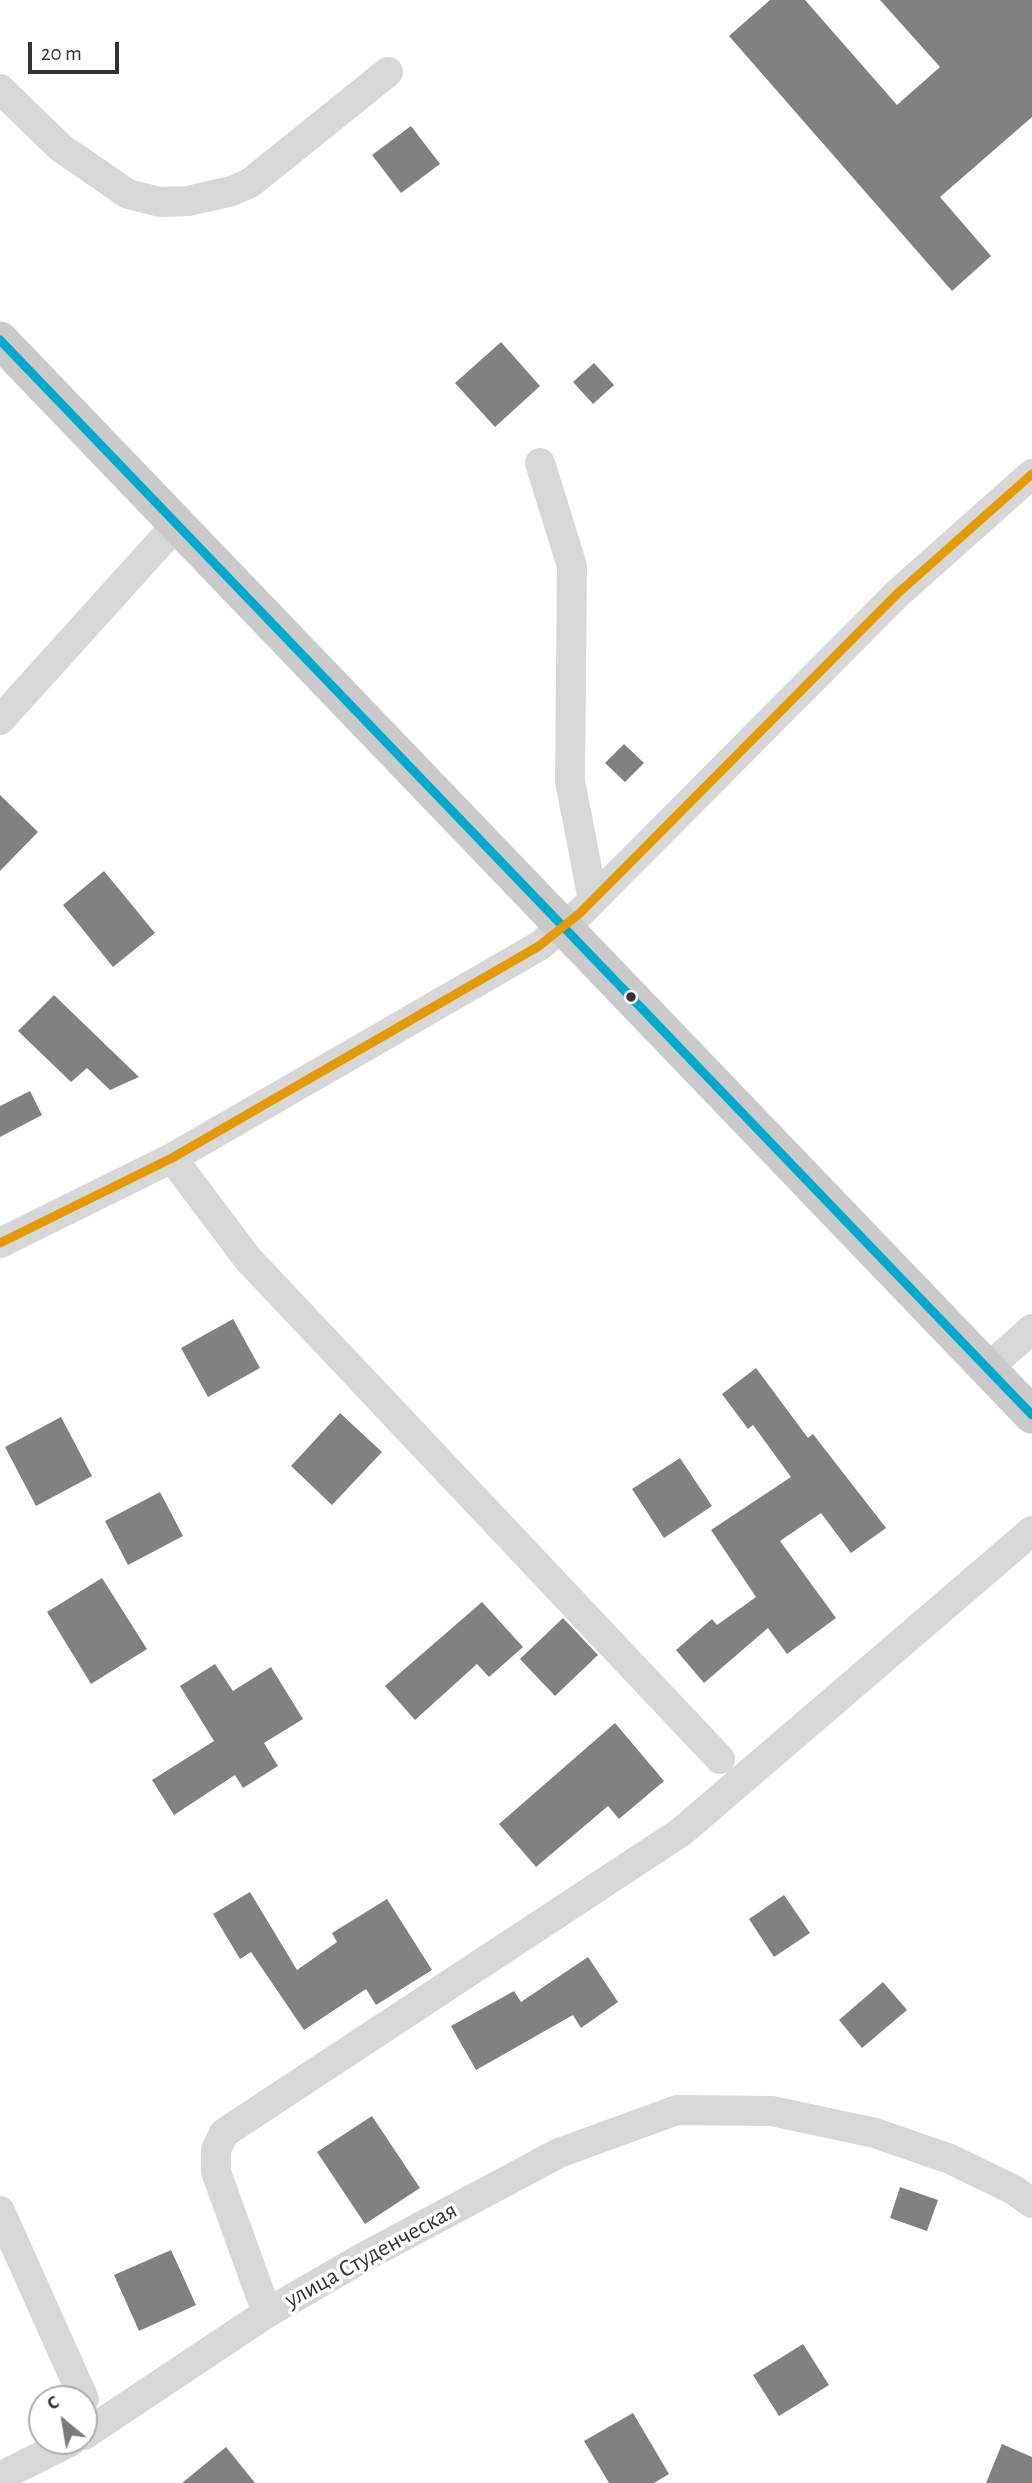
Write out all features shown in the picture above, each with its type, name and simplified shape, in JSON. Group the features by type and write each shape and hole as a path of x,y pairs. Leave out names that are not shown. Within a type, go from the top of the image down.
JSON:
{"main road":[{"path":"0,340 1032,1415"}],"street":[{"path":"0,89 61,148 128,194 160,202 188,201 232,191 250,183 388,72"},
{"path":"540,463 572,565 570,780 593,900"},
{"path":"0,1243 172,1158 516,961 593,900 897,594 1027,487"},
{"path":"0,720 178,523"},
{"path":"172,1158 248,1259 720,1759"},
{"path":"988,1368 1032,1329"},
{"path":"267,2313 216,2172 216,2150 225,2133 681,1832 1032,1531"},
{"name":"улица Студенческая","path":"98,2426 267,2313 363,2257 559,2153 677,2110 772,2111 874,2133 950,2159 1014,2190 1032,2203"},
{"path":"0,2211 77,2385"},
{"name":"улица Студенческая","path":"0,2477 44,2455"}],"building":[{"path":"770,0 805,0 897,105 940,67 880,0 1032,0 1032,117 940,197 991,256 952,291 729,36"},
{"path":"411,126 440,164 401,193 372,155"},
{"path":"501,342 540,386 495,427 455,383"},
{"path":"594,363 614,385 593,404 573,382"},
{"path":"624,744 644,763 625,782 605,763"},
{"path":"0,795 38,832 0,871"},
{"path":"104,871 155,933 113,967 63,905"},
{"path":"54,995 139,1077 110,1090 87,1068 71,1082 18,1031"},
{"path":"30,1091 42,1115 0,1137 0,1106"},
{"path":"233,1319 260,1368 208,1397 181,1348"},
{"path":"756,1368 808,1438 813,1434 886,1528 851,1553 821,1513 780,1541 836,1618 787,1654 768,1628 704,1683 676,1650 712,1619 717,1625 756,1597 711,1530 791,1477 753,1425 748,1429 722,1394"},
{"path":"340,1413 382,1452 332,1505 291,1466"},
{"path":"61,1417 92,1476 36,1506 5,1447"},
{"path":"680,1458 712,1506 664,1538 632,1489"},
{"path":"160,1492 183,1536 128,1565 105,1521"},
{"path":"102,1578 147,1649 91,1684 47,1612"},
{"path":"482,1602 523,1647 489,1677 477,1664 415,1720 385,1686"},
{"path":"563,1618 598,1655 555,1696 520,1659"},
{"path":"215,1664 233,1691 271,1667 303,1719 264,1743 278,1766 243,1788 235,1775 174,1815 152,1780 214,1741 180,1686"},
{"path":"615,1723 664,1781 619,1819 608,1806 536,1867 499,1824"},
{"path":"250,1892 297,1970 337,1942 332,1933 387,1899 432,1970 376,2005 366,1989 304,2030 251,1952 240,1959 213,1914"},
{"path":"784,1895 810,1933 774,1957 749,1919"},
{"path":"588,1957 618,2002 581,2028 573,2015 476,2070 451,2026 514,1991 521,2002"},
{"path":"883,1982 907,2010 862,2048 839,2020"},
{"path":"372,2116 420,2188 365,2224 317,2152"},
{"path":"900,2187 938,2200 927,2231 890,2218"},
{"path":"171,2250 196,2305 139,2331 114,2275"},
{"path":"803,2344 829,2385 779,2416 753,2375"},
{"path":"633,2413 669,2474 654,2483 609,2483 584,2441"},
{"path":"1002,2444 1032,2457 1032,2483 986,2483"},
{"path":"226,2447 255,2483 182,2483"}],"transit line":[{"path":"0,340 1032,1415"},
{"path":"0,1243 172,1158 539,946 580,913 897,594 1032,474"}]}
